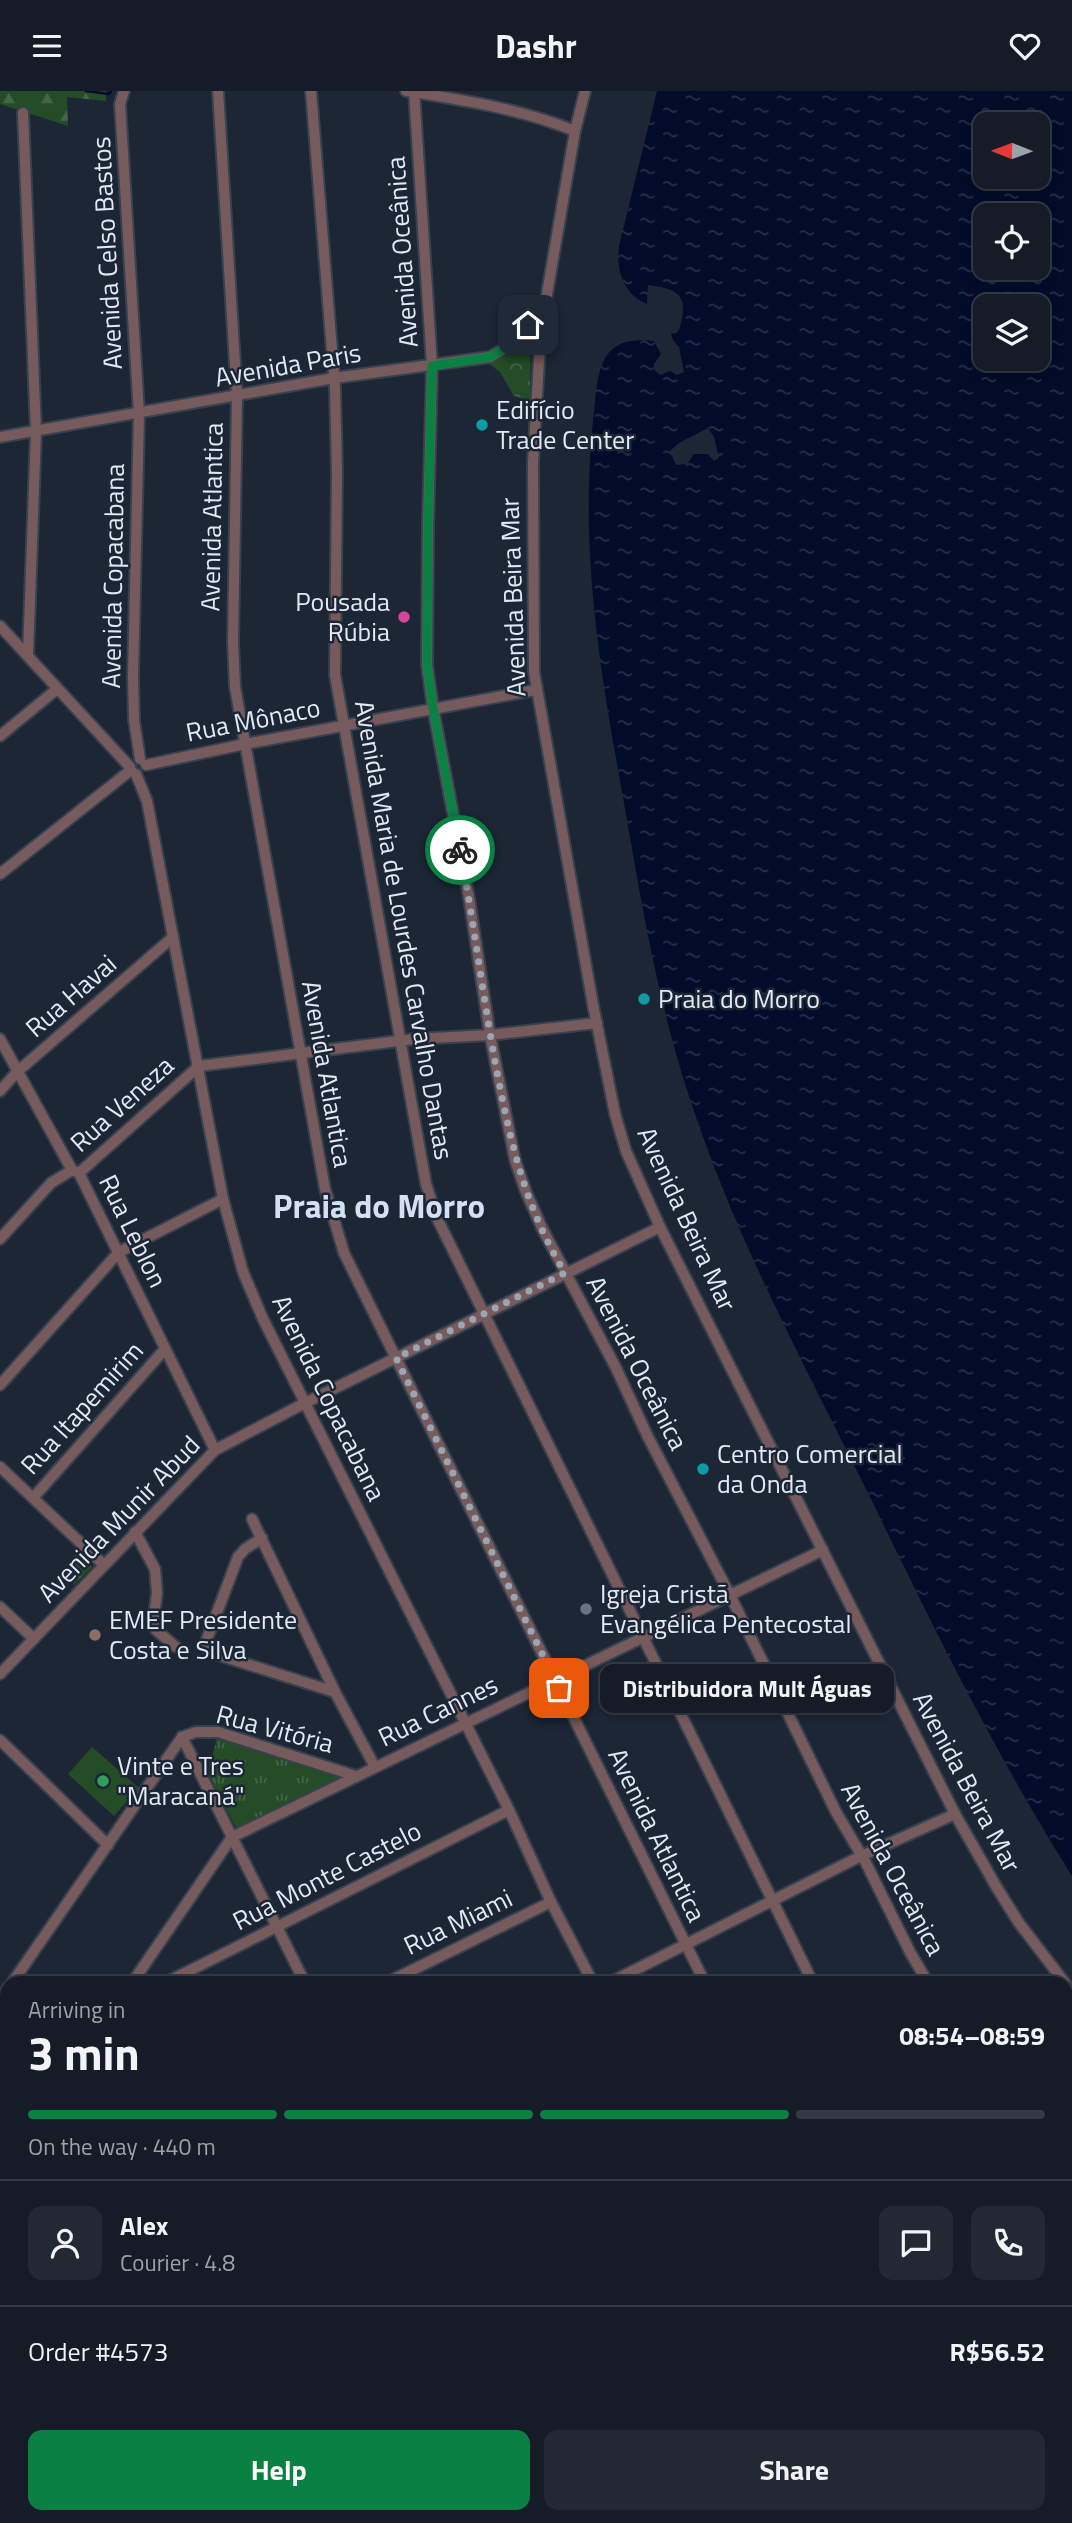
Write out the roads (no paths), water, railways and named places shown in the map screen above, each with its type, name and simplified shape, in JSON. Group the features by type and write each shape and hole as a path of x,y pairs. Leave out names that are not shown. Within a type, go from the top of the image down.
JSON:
{"street":[{"name":"Avenida Celso Bastos","path":"124,91 120,104 139,414"},
{"name":"Avenida Atlantica","path":"218,91 237,396 233,642 235,687 333,1222 344,1253 702,1976"},
{"name":"Avenida Maria de Lourdes Carvalho Dantas","path":"311,91 334,378 337,472 334,663 426,1184 437,1217 810,1976"},
{"path":"412,91 480,103 575,131"},
{"name":"Avenida Oceânica","path":"412,91 432,366 427,664 469,898 490,1035 517,1167 533,1209 730,1595 836,1812 924,1976"},
{"path":"480,103 482,91"},
{"path":"544,310 584,91"},
{"path":"23,113 36,431 28,655"},
{"name":"Avenida Paris","path":"0,437 334,378 472,361 499,353 544,310"},
{"name":"Avenida Beira Mar","path":"544,310 533,462 535,690 615,1114 631,1162 660,1227 955,1814 1004,1900 1060,1976"},
{"name":"Avenida Copacabana","path":"139,414 132,676 135,765 173,937 223,1199 243,1272 305,1403 589,1976"},
{"path":"0,626 57,689 135,765 0,874"},
{"path":"0,736 57,689"},
{"name":"Rua Mônaco","path":"135,765 535,690"},
{"name":"Rua Havai","path":"0,1091 17,1072 173,937"},
{"name":"Rua Veneza","path":"0,1239 51,1183 75,1172 199,1066 402,1041 490,1035 597,1023"},
{"name":"Rua Leblon","path":"0,1039 119,1252 215,1450"},
{"path":"0,1385 119,1252 223,1199"},
{"name":"Avenida Munir Abud","path":"0,1674 215,1450 660,1227"},
{"name":"Rua Itapemirim","path":"33,1498 165,1349"},
{"path":"0,1467 104,1566"},
{"path":"252,1519 335,1692 375,1767"},
{"path":"135,1532 155,1569 158,1593 153,1623 156,1630 176,1647"},
{"path":"262,1538 238,1557 206,1648 212,1653 335,1692"},
{"name":"Rua Cannes","path":"137,1976 232,1837 822,1550"},
{"path":"0,1607 34,1639"},
{"name":"Rua Vitória","path":"182,1737 195,1732 218,1732 356,1776"},
{"path":"20,1976 182,1737 302,1976"},
{"path":"0,1740 108,1845"},
{"name":"Rua Monte Castelo","path":"179,1976 509,1810"},
{"path":"623,1976 861,1856 955,1814"},
{"name":"Rua Miami","path":"400,1976 551,1902"}],"water":[{"path":"657,91 1072,91 1072,1876 966,1689 771,1297 725,1195 676,1053 649,939 607,704 592,583 589,502 594,408 603,362 608,353 626,342 654,341 661,354 654,364 655,371 661,375 670,371 677,375 684,372 679,347 671,333 679,330 683,310 680,297 668,289 648,285 647,304 639,300 627,288 619,264 619,246","holes":["708,428 714,437 719,458 714,461 708,454 694,454 687,464 676,465 670,451 679,443"]}],"waterway":[{"path":"86,91 109,94 111,91"}],"place":[{"name":"Edifício Trade Center","path":"482,425"},
{"name":"Pousada Rúbia","path":"404,617"},
{"name":"Praia do Morro","path":"644,999"},
{"name":"Centro Comercial da Onda","path":"703,1469"},
{"name":"Igreja Cristã Evangélica Pentecostal","path":"586,1609"},
{"name":"EMEF Presidente Costa e Silva","path":"95,1635"},
{"name":"Distribuidora Mult Águas","path":"559,1688"},
{"name":"Vinte e Tres \"Maracaná\"","path":"103,1781"}],"district":[{"name":"Praia do Morro","path":"379,1206"}]}
